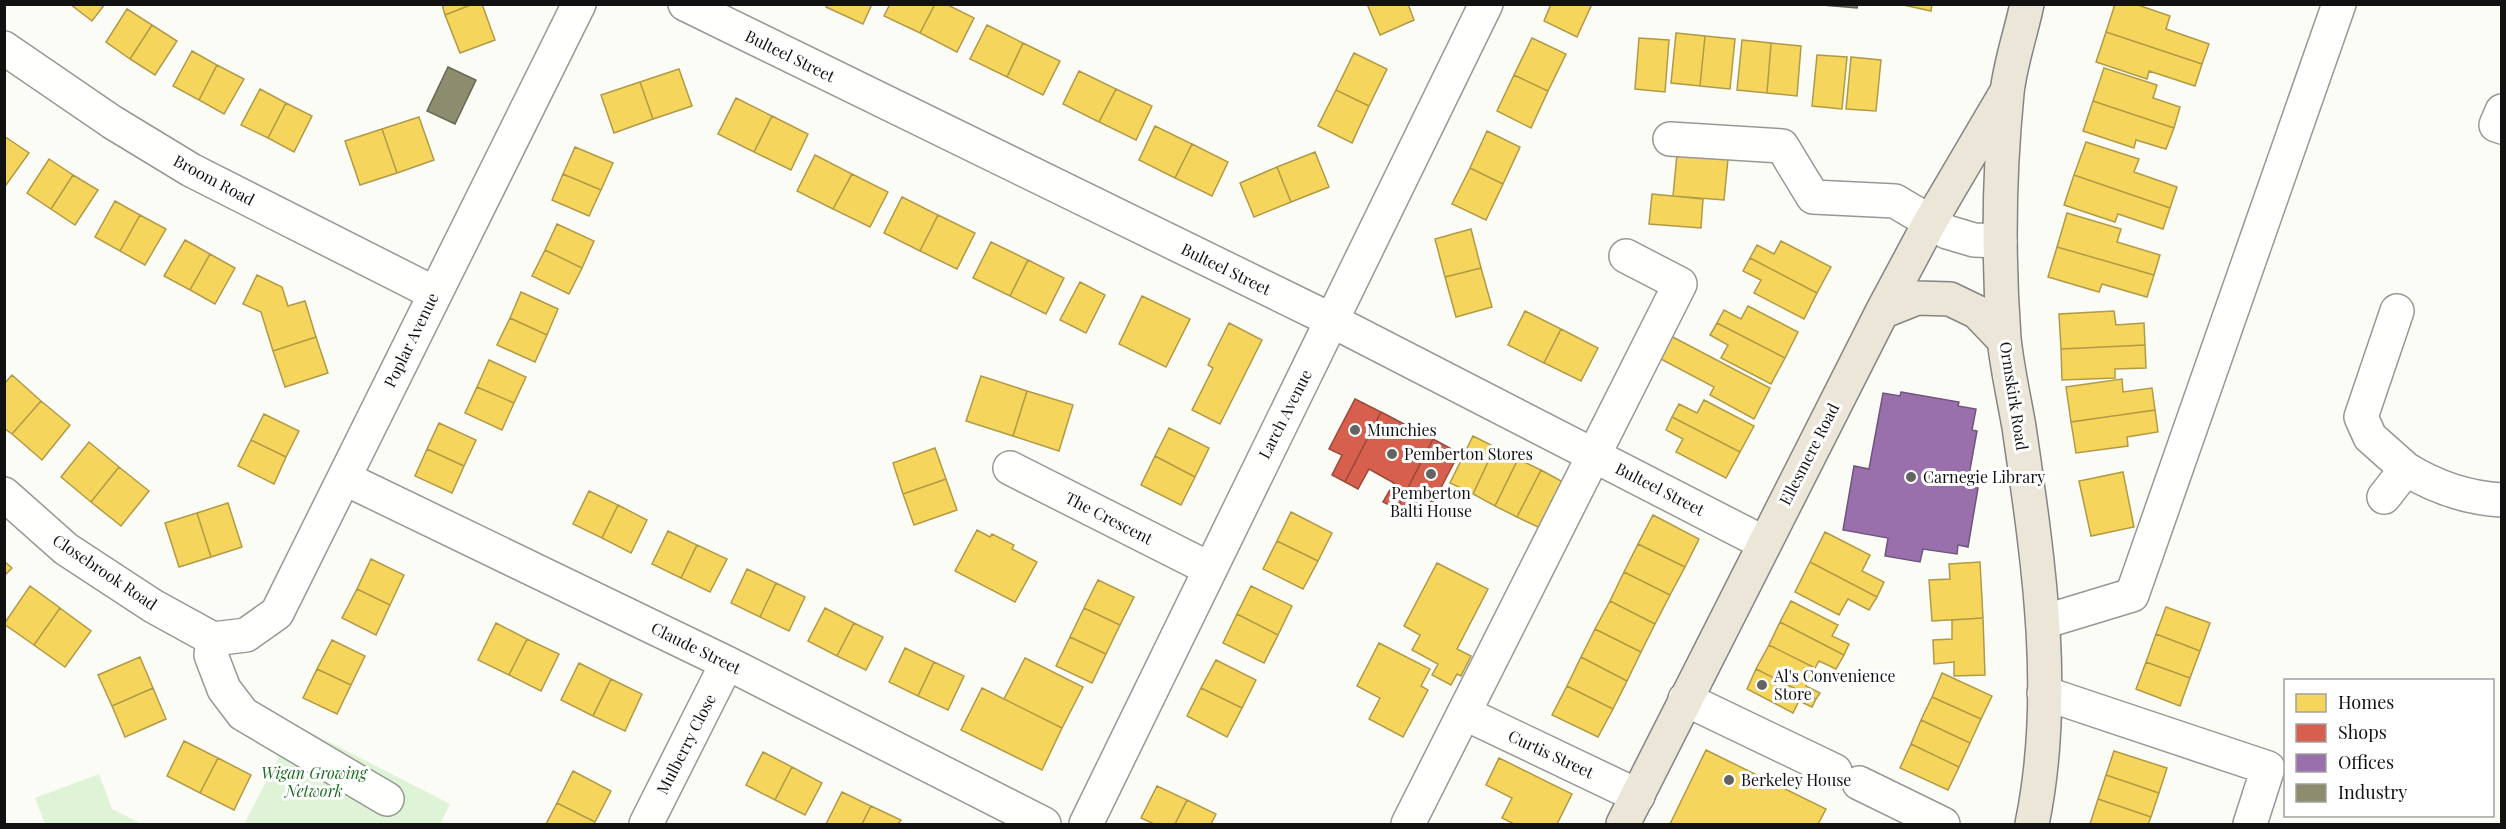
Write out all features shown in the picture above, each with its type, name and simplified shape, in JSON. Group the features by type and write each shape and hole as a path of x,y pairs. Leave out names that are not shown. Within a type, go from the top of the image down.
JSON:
{"highway":[{"name":"Ormskirk Road","path":"2027,4 2007,91 2000,241 2004,340 2034,541 2043,622 2042,753 2032,825"},
{"name":"Ellesmere Road","path":"1623,825 1882,312 1930,222 2007,91"},
{"path":"1882,312 1917,298 1950,299 1977,312 2004,340"}],"street":[{"name":"Poplar Avenue","path":"213,639 246,635 277,612 579,4"},
{"name":"Bulteel Street","path":"685,4 1332,321 1764,543"},
{"name":"Larch Avenue","path":"1086,825 1208,568 1332,321 1486,4"},
{"path":"2043,622 2132,595 2339,4"},
{"name":"Broom Road","path":"4,48 112,122 190,170 434,293"},
{"path":"2502,111 2496,125 2502,127"},
{"path":"1670,139 1782,146 1813,196 1895,201 1947,232 1974,240 2000,241"},
{"path":"1408,825 1680,284 1626,256"},
{"path":"2397,311 2361,417 2370,437 2406,469 2430,484 2482,499 2502,500"},
{"name":"The Crescent","path":"1010,468 1208,568"},
{"path":"2384,497 2406,469"},
{"name":"Claude Street","path":"344,478 727,663 1044,825"},
{"name":"Closebrook Road","path":"4,494 66,549 153,606 213,639"},
{"path":"213,639 211,655 224,689 243,714 387,799"},
{"name":"Mulberry Close","path":"646,825 727,663"},
{"path":"2044,693 2268,768 2250,825"},
{"path":"1685,699 1943,825"},
{"name":"Curtis Street","path":"1464,713 1638,796"}],"green space":[{"name":"Wigan Growing Network","path":"296,725 450,804 440,824 244,824"},
{"path":"99,774 112,809 142,824 45,824 35,798"}],"building: Homes":[{"path":"70,4 105,4 92,21"},
{"path":"442,4 473,4 445,15"},
{"path":"473,4 482,4 495,40 460,53 445,15"},
{"path":"827,4 872,4 863,24 826,7"},
{"path":"890,4 935,4 920,33 884,16"},
{"path":"935,4 946,4 974,18 957,52 920,33"},
{"path":"1367,4 1408,4 1414,20 1380,35"},
{"path":"1551,4 1592,4 1577,37 1544,21"},
{"path":"1899,4 1932,4 1931,11"},
{"path":"2115,4 2135,4 2170,16 2166,29 2209,44 2202,64 2106,32"},
{"path":"127,9 152,25 130,59 106,42"},
{"path":"152,25 177,41 155,75 130,59"},
{"path":"987,25 1023,43 1007,77 970,59"},
{"path":"2106,32 2202,64 2195,86 2149,71 2147,79 2096,62"},
{"path":"1676,33 1705,36 1700,86 1671,83"},
{"path":"1705,36 1735,39 1730,89 1700,86"},
{"path":"1532,38 1566,54 1548,91 1514,75"},
{"path":"1639,38 1669,40 1665,92 1635,89"},
{"path":"1742,40 1771,43 1767,93 1737,90"},
{"path":"1023,43 1060,61 1043,95 1007,77"},
{"path":"1771,43 1801,46 1797,96 1767,93"},
{"path":"192,51 217,65 199,100 173,86"},
{"path":"1354,53 1387,69 1369,106 1336,90"},
{"path":"1817,55 1847,57 1842,109 1812,106"},
{"path":"1851,57 1881,60 1876,111 1846,109"},
{"path":"217,65 244,79 224,114 199,100"},
{"path":"2104,68 2157,85 2153,98 2180,107 2174,128 2093,101"},
{"path":"679,69 692,106 653,119 640,82"},
{"path":"1079,71 1116,89 1099,122 1063,104"},
{"path":"1514,75 1548,91 1531,128 1497,111"},
{"path":"640,82 653,119 614,133 601,95"},
{"path":"260,89 286,103 268,138 241,125"},
{"path":"1116,89 1152,106 1136,140 1099,122"},
{"path":"1336,90 1369,106 1352,143 1318,126"},
{"path":"736,98 772,116 754,152 718,134"},
{"path":"2093,101 2174,128 2166,149 2136,140 2134,148 2083,131"},
{"path":"286,103 312,116 294,152 268,138"},
{"path":"772,116 808,134 791,170 754,152"},
{"path":"419,117 434,160 397,173 382,129"},
{"path":"1155,126 1192,144 1175,178 1139,160"},
{"path":"382,129 397,173 360,185 345,141"},
{"path":"1487,131 1520,147 1503,184 1470,168"},
{"path":"4,136 29,153 6,185 4,184"},
{"path":"2086,142 2139,159 2134,172 2177,187 2170,208 2074,175"},
{"path":"1192,144 1228,162 1212,196 1175,178"},
{"path":"575,147 613,163 601,190 563,174"},
{"path":"1315,152 1329,187 1291,202 1277,167"},
{"path":"1677,154 1728,159 1724,200 1673,196"},
{"path":"815,155 852,174 833,209 797,191"},
{"path":"49,159 73,175 51,209 27,193"},
{"path":"1277,167 1291,202 1254,217 1240,183"},
{"path":"1470,168 1503,184 1486,220 1452,204"},
{"path":"563,174 601,190 589,216 552,200"},
{"path":"852,174 888,192 870,227 833,209"},
{"path":"73,175 98,190 75,225 51,209"},
{"path":"2074,175 2170,208 2163,229 2118,214 2115,222 2064,205"},
{"path":"1652,194 1703,199 1701,228 1649,224"},
{"path":"902,197 938,215 920,251 884,233"},
{"path":"115,201 140,215 120,251 95,237"},
{"path":"2067,213 2121,229 2117,242 2160,255 2154,275 2057,247"},
{"path":"140,215 166,229 145,265 120,251"},
{"path":"938,215 975,233 957,269 920,251"},
{"path":"557,224 594,241 582,268 545,250"},
{"path":"1471,229 1481,268 1445,277 1435,239"},
{"path":"185,240 210,254 190,290 164,276"},
{"path":"1781,241 1831,267 1817,293 1750,258 1757,245 1774,254"},
{"path":"991,242 1028,260 1010,296 973,278"},
{"path":"2057,247 2154,275 2147,297 2102,284 2099,292 2048,277"},
{"path":"545,250 582,268 569,294 532,276"},
{"path":"210,254 235,268 215,304 190,290"},
{"path":"1750,258 1817,293 1804,319 1754,293 1761,280 1743,271"},
{"path":"1028,260 1064,278 1046,314 1010,296"},
{"path":"1481,268 1492,307 1456,317 1445,277"},
{"path":"257,275 282,287 288,306 305,301 316,337 273,351 261,312 243,304"},
{"path":"1080,282 1105,295 1086,333 1060,320"},
{"path":"521,292 558,309 547,335 510,318"},
{"path":"1142,296 1190,319 1166,367 1119,344"},
{"path":"1748,306 1798,332 1785,358 1717,323 1724,310 1741,319"},
{"path":"1525,311 1561,329 1544,363 1508,345"},
{"path":"2114,311 2116,325 2144,323 2145,345 2061,349 2059,314"},
{"path":"510,318 547,335 535,362 497,345"},
{"path":"1229,323 1262,340 1220,424 1192,410 1213,368 1208,365"},
{"path":"1717,323 1785,358 1771,384 1721,358 1728,345 1710,335"},
{"path":"1561,329 1598,348 1581,381 1544,363"},
{"path":"1669,335 1770,388 1754,419 1710,395 1714,387 1657,357"},
{"path":"316,337 328,373 285,387 273,351"},
{"path":"2145,345 2146,368 2115,369 2115,378 2062,380 2061,349"},
{"path":"489,360 526,377 514,403 477,387"},
{"path":"12,375 41,401 12,434 4,428 4,384"},
{"path":"981,376 1027,391 1013,436 966,421"},
{"path":"2122,379 2123,392 2152,388 2155,410 2071,422 2066,387"},
{"path":"477,387 514,403 502,430 465,413"},
{"path":"1027,391 1073,405 1059,451 1013,436"},
{"path":"1704,400 1754,426 1740,452 1672,417 1679,404 1697,413"},
{"path":"41,401 70,425 42,460 12,434"},
{"path":"2155,410 2158,432 2127,437 2128,446 2076,453 2071,422"},
{"path":"264,414 299,431 286,457 251,440"},
{"path":"1672,417 1740,452 1726,478 1676,452 1683,439 1666,430"},
{"path":"439,423 476,440 464,466 427,449"},
{"path":"1169,428 1209,448 1195,477 1155,456"},
{"path":"1473,436 1495,447 1473,494 1450,483"},
{"path":"251,440 286,457 274,484 238,466"},
{"path":"89,442 119,467 91,502 61,477"},
{"path":"1495,447 1518,459 1495,506 1473,494"},
{"path":"935,448 946,479 903,494 893,463"},
{"path":"427,449 464,466 452,493 415,476"},
{"path":"1155,456 1195,477 1181,505 1141,485"},
{"path":"1518,459 1541,470 1517,517 1495,506"},
{"path":"119,467 149,491 121,526 91,502"},
{"path":"1541,470 1563,482 1540,528 1517,517"},
{"path":"2123,472 2134,527 2091,536 2079,481"},
{"path":"946,479 957,510 914,525 903,494"},
{"path":"589,491 618,505 602,538 573,524"},
{"path":"228,503 242,547 211,557 197,513"},
{"path":"618,505 647,520 631,553 602,538"},
{"path":"1291,512 1332,533 1318,561 1277,541"},
{"path":"197,513 211,557 179,567 165,523"},
{"path":"1653,515 1699,539 1685,567 1638,544"},
{"path":"977,530 990,537 992,534 1014,545 1012,549 1037,562 1015,602 955,571"},
{"path":"668,531 697,545 681,578 652,564"},
{"path":"1825,532 1870,555 1862,571 1884,582 1877,597 1810,562"},
{"path":"1277,541 1318,561 1303,589 1263,569"},
{"path":"1638,544 1685,567 1670,595 1624,572"},
{"path":"697,545 727,559 710,592 681,578"},
{"path":"371,559 404,575 390,605 357,589"},
{"path":"4,561 12,568 4,576"},
{"path":"1810,562 1877,597 1869,610 1848,599 1839,615 1795,592"},
{"path":"1980,562 1983,618 1932,621 1929,580 1950,579 1949,564"},
{"path":"1437,563 1488,589 1457,649 1471,656 1461,676 1457,674 1451,685 1432,675 1438,664 1412,650 1420,635 1404,626"},
{"path":"747,569 776,583 760,617 731,603"},
{"path":"1624,572 1670,595 1655,624 1610,601"},
{"path":"1098,580 1134,597 1120,625 1084,608"},
{"path":"776,583 805,597 789,631 760,617"},
{"path":"30,586 60,608 34,645 4,624"},
{"path":"1251,586 1292,606 1278,635 1237,614"},
{"path":"357,589 390,605 376,635 342,618"},
{"path":"1610,601 1655,624 1641,652 1595,629"},
{"path":"1791,601 1838,625 1832,636 1849,644 1844,655 1780,622"},
{"path":"2166,607 2210,623 2200,651 2156,634"},
{"path":"60,608 91,631 65,667 34,645"},
{"path":"825,608 854,623 837,656 808,641"},
{"path":"1084,608 1120,625 1106,654 1070,637"},
{"path":"1237,614 1278,635 1264,663 1223,643"},
{"path":"1983,618 1985,675 1954,676 1954,662 1934,664 1933,640 1952,639 1952,620"},
{"path":"1780,622 1844,655 1836,669 1819,661 1815,668 1769,645"},
{"path":"496,623 527,639 509,675 478,660"},
{"path":"854,623 883,637 866,670 837,656"},
{"path":"1595,629 1641,652 1627,681 1581,657"},
{"path":"2156,634 2200,651 2190,678 2146,662"},
{"path":"1070,637 1106,654 1092,683 1056,666"},
{"path":"527,639 559,654 541,691 509,675"},
{"path":"332,640 365,656 351,685 317,669"},
{"path":"1379,643 1430,669 1421,686 1428,690 1403,737 1369,719 1380,698 1357,686"},
{"path":"1769,645 1815,668 1806,686 1820,693 1816,699 1756,669"},
{"path":"905,648 934,662 918,696 889,682"},
{"path":"140,657 153,688 112,706 98,675"},
{"path":"1581,657 1627,681 1613,709 1567,686"},
{"path":"1025,658 1083,687 1062,728 1004,699"},
{"path":"1216,660 1256,680 1242,708 1201,688"},
{"path":"934,662 964,676 948,710 918,696"},
{"path":"2146,662 2190,678 2180,706 2136,689"},
{"path":"579,663 611,679 593,716 561,700"},
{"path":"317,669 351,685 337,714 303,698"},
{"path":"1756,669 1816,699 1812,707 1799,701 1793,713 1747,689"},
{"path":"1942,673 1992,696 1981,719 1932,697"},
{"path":"611,679 642,694 625,731 593,716"},
{"path":"1567,686 1613,709 1598,737 1552,715"},
{"path":"153,688 166,719 125,737 112,706"},
{"path":"982,688 1062,728 1042,770 961,730"},
{"path":"1201,688 1242,708 1227,737 1187,716"},
{"path":"1932,697 1981,719 1970,743 1921,720"},
{"path":"1921,720 1970,743 1959,767 1911,744"},
{"path":"184,741 218,758 200,793 167,776"},
{"path":"1911,744 1959,767 1948,790 1900,768"},
{"name":"Berkeley House","path":"1706,750 1826,809 1818,824 1670,824"},
{"path":"2114,751 2167,768 2159,793 2106,775"},
{"path":"763,752 792,767 775,800 746,785"},
{"path":"218,758 251,775 234,810 200,793"},
{"path":"1499,758 1572,794 1557,824 1514,824 1502,818 1512,798 1486,785"},
{"path":"792,767 822,783 805,815 775,800"},
{"path":"573,771 611,791 595,822 557,803"},
{"path":"2106,775 2159,793 2151,817 2098,799"},
{"path":"1157,786 1187,800 1175,824 1154,824 1141,818"},
{"path":"842,792 871,806 862,824 826,824"},
{"path":"2098,799 2151,817 2148,824 2090,824"},
{"path":"1187,800 1216,814 1211,824 1175,824"},
{"path":"557,803 595,822 594,824 546,824"},
{"path":"871,806 901,820 898,824 862,824"}],"building: Shops":[{"name":"Munchies","path":"1355,399 1381,412 1345,482 1332,475 1342,455 1329,449"},
{"name":"Pemberton Stores","path":"1381,412 1433,439 1397,509 1383,502 1394,483 1369,469 1358,489 1345,482"},
{"name":"Pemberton Balti House","path":"1433,439 1459,453 1433,503 1421,496 1410,516 1397,509"}],"building: Offices":[{"name":"Carnegie Library","path":"1901,392 1959,402 1958,406 1976,409 1972,430 1977,431 1967,486 1978,488 1968,547 1958,545 1957,554 1923,549 1920,562 1885,556 1888,538 1843,530 1854,466 1869,469 1883,393 1900,396"}],"building: Industry":[{"path":"1810,4 1858,4 1857,8"},
{"path":"448,67 476,80 455,124 427,111"}],"place":[{"name":"Munchies","path":"1355,430"},
{"name":"Pemberton Stores","path":"1392,454"},
{"name":"Pemberton Balti House","path":"1431,474"},
{"name":"Carnegie Library","path":"1911,477"},
{"name":"Al's Convenience Store","path":"1762,685"},
{"name":"Berkeley House","path":"1729,780"}]}
